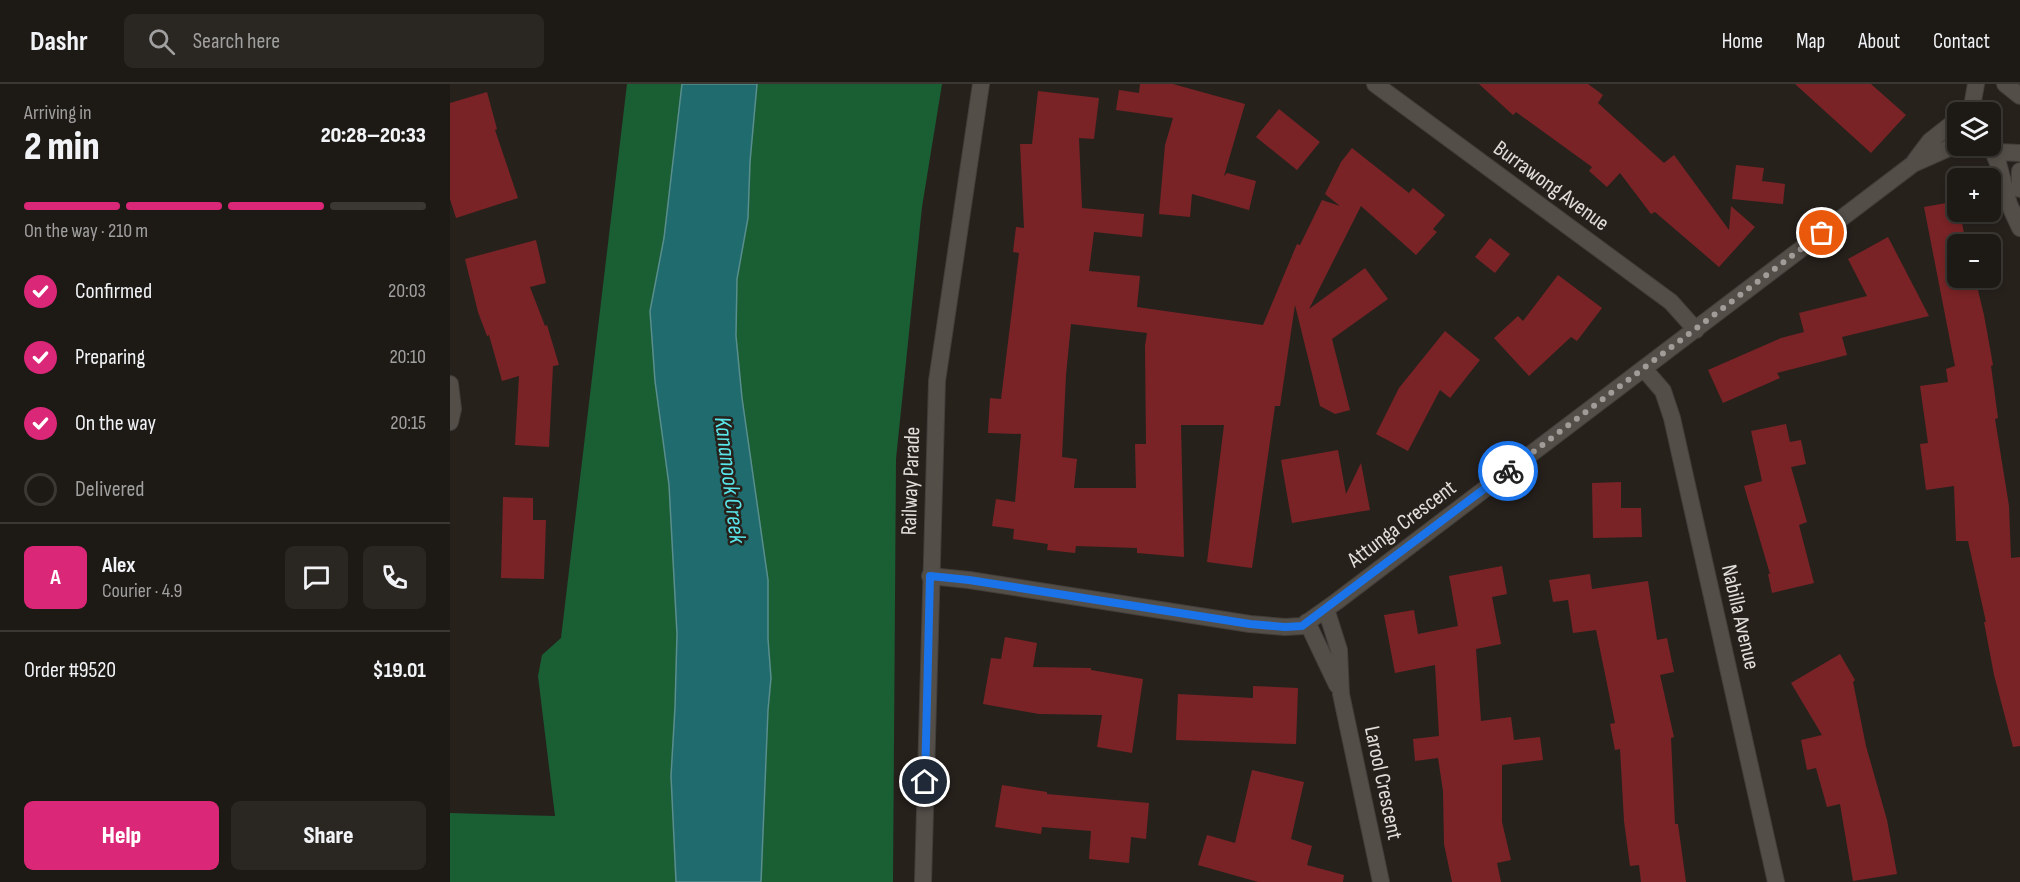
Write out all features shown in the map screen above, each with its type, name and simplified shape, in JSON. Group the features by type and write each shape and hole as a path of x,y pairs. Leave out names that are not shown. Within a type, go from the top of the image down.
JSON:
{"street":[{"name":"Railway Parade","path":"922,882 937,381 981,84"},
{"name":"Burrawong Avenue","path":"1375,84 1671,302 1696,330"},
{"path":"1971,102 1976,84"},
{"path":"2005,84 2020,96"},
{"name":"Attunga Crescent","path":"1913,164 1930,141 1947,128"},
{"name":"Attunga Crescent","path":"930,576 969,580 1250,624 1302,626 1913,164 1947,149"},
{"path":"2001,151 2009,154 2020,153"},
{"path":"1994,156 1998,163 2009,204 2020,228"},
{"path":"2020,171 2020,189"},
{"name":"Nabilla Avenue","path":"1644,369 1663,391 1672,418 1776,882"},
{"path":"450,384 453,409 450,422"},
{"name":"Larool Crescent","path":"1326,609 1339,650 1341,694 1381,882"},
{"name":"Larool Crescent","path":"1307,622 1341,694"}],"green space":[{"path":"627,84 682,84 664,238 650,311 655,381 669,485 677,634 671,776 676,882 450,882 450,813 555,816 538,676 542,655 561,638"},
{"path":"757,84 942,84 922,207 896,459 893,882 761,882 771,678 768,639 768,580 742,398 736,336 737,279 748,218"}],"water":[{"name":"Kananook Creek","path":"682,84 757,84 748,218 737,279 736,336 742,398 768,580 768,639 771,678 761,882 676,882 671,776 677,634 669,485 655,381 650,311 664,238"}],"building":[{"path":"1140,84 1173,84 1245,104 1224,176 1227,173 1256,181 1249,210 1192,194 1190,217 1159,214 1165,145 1173,118 1116,110 1119,90 1139,93"},
{"path":"1479,84 1588,84 1603,95 1598,103 1664,163 1674,155 1729,230 1731,206 1755,227 1719,267 1655,212 1651,214 1620,173 1607,187 1589,171 1592,167 1516,112 1513,115"},
{"path":"1795,84 1871,84 1906,115 1871,153"},
{"path":"1038,91 1099,98 1094,139 1079,138 1082,208 1144,214 1142,237 1094,232 1089,271 1140,276 1137,307 1263,325 1297,244 1300,245 1322,200 1340,206 1325,194 1341,162 1352,148 1409,193 1413,188 1445,215 1433,229 1437,232 1416,255 1361,206 1309,309 1365,268 1388,299 1332,339 1350,410 1335,414 1320,406 1295,305 1280,406 1275,406 1252,568 1207,562 1224,425 1181,425 1184,557 1137,553 1137,548 1076,546 1075,553 1047,550 1048,544 1013,539 1014,529 992,526 996,499 1015,502 1021,434 988,433 990,398 1001,399 1019,253 1013,252 1016,227 1024,228 1020,144 1032,144","holes":["1071,324 1147,333 1145,346 1146,444 1135,444 1136,488 1074,488 1077,459 1062,457"]},
{"path":"487,92 497,129 495,130 518,198 456,218 450,199 450,103"},
{"path":"1279,109 1320,142 1297,170 1256,137"},
{"path":"1736,165 1764,168 1762,181 1785,184 1783,204 1732,199"},
{"path":"1947,203 1947,222 1962,222 1964,234 1947,234 1947,288 1977,288 1993,365 1991,366 1998,418 1995,419 2009,506 2011,558 2020,557 2020,746 2013,747 1994,675 1984,622 1986,622 1968,541 1956,541 1954,486 1926,490 1920,444 1928,443 1920,386 1948,382 1946,369 1955,366 1924,207"},
{"path":"1888,237 1929,316 1842,337 1847,355 1777,373 1780,378 1723,403 1708,370 1781,338 1804,332 1799,313 1867,296 1848,259"},
{"path":"1490,238 1510,254 1495,273 1475,257"},
{"path":"536,240 546,283 530,287 545,326 547,325 559,365 553,366 549,447 515,445 519,376 502,381 489,335 487,336 478,312 465,259"},
{"path":"1558,275 1602,308 1577,341 1571,337 1529,376 1494,338 1518,316 1523,321"},
{"path":"1445,331 1480,360 1450,398 1440,390 1408,451 1376,434 1399,388"},
{"path":"1786,424 1790,442 1801,440 1806,464 1791,467 1807,522 1799,525 1814,583 1772,593 1768,574 1770,574 1744,486 1762,481 1751,431"},
{"path":"1338,450 1346,494 1361,463 1370,510 1292,523 1281,460"},
{"path":"1621,482 1621,508 1641,508 1642,537 1593,538 1592,483"},
{"path":"503,497 533,498 533,520 546,520 544,579 501,578"},
{"path":"1502,566 1507,594 1492,597 1501,644 1476,649 1481,721 1511,717 1514,740 1540,737 1543,760 1502,765 1502,822 1511,860 1497,863 1501,882 1452,882 1444,844 1443,791 1438,758 1415,761 1413,739 1439,736 1435,665 1395,673 1384,615 1414,610 1418,634 1458,626 1449,576"},
{"path":"1590,574 1592,589 1648,581 1657,640 1667,638 1674,672 1660,675 1674,737 1671,738 1675,824 1678,824 1686,882 1641,882 1639,865 1630,866 1624,821 1620,749 1615,750 1610,724 1615,723 1596,630 1573,633 1568,600 1553,602 1549,580"},
{"path":"1005,637 1037,643 1033,667 1091,668 1091,670 1143,679 1132,753 1097,747 1102,715 1039,714 983,704 991,658 1001,659"},
{"path":"1840,654 1855,680 1853,682 1866,746 1887,820 1897,874 1853,881 1840,804 1827,807 1816,768 1807,770 1801,740 1822,735 1791,683"},
{"path":"1253,686 1298,688 1296,744 1176,740 1178,694 1253,698"},
{"path":"1252,770 1304,782 1291,839 1312,846 1307,865 1344,875 1343,882 1258,882 1198,865 1207,835 1235,843"},
{"path":"1002,785 1047,792 1047,794 1149,803 1146,839 1131,837 1129,863 1089,859 1091,831 1042,827 1041,834 995,827"}],"way so far":[{"path":"1508,471 1822,233"}],"route":[{"path":"925,782 930,576 969,580 1250,624 1302,626 1508,471"}]}
